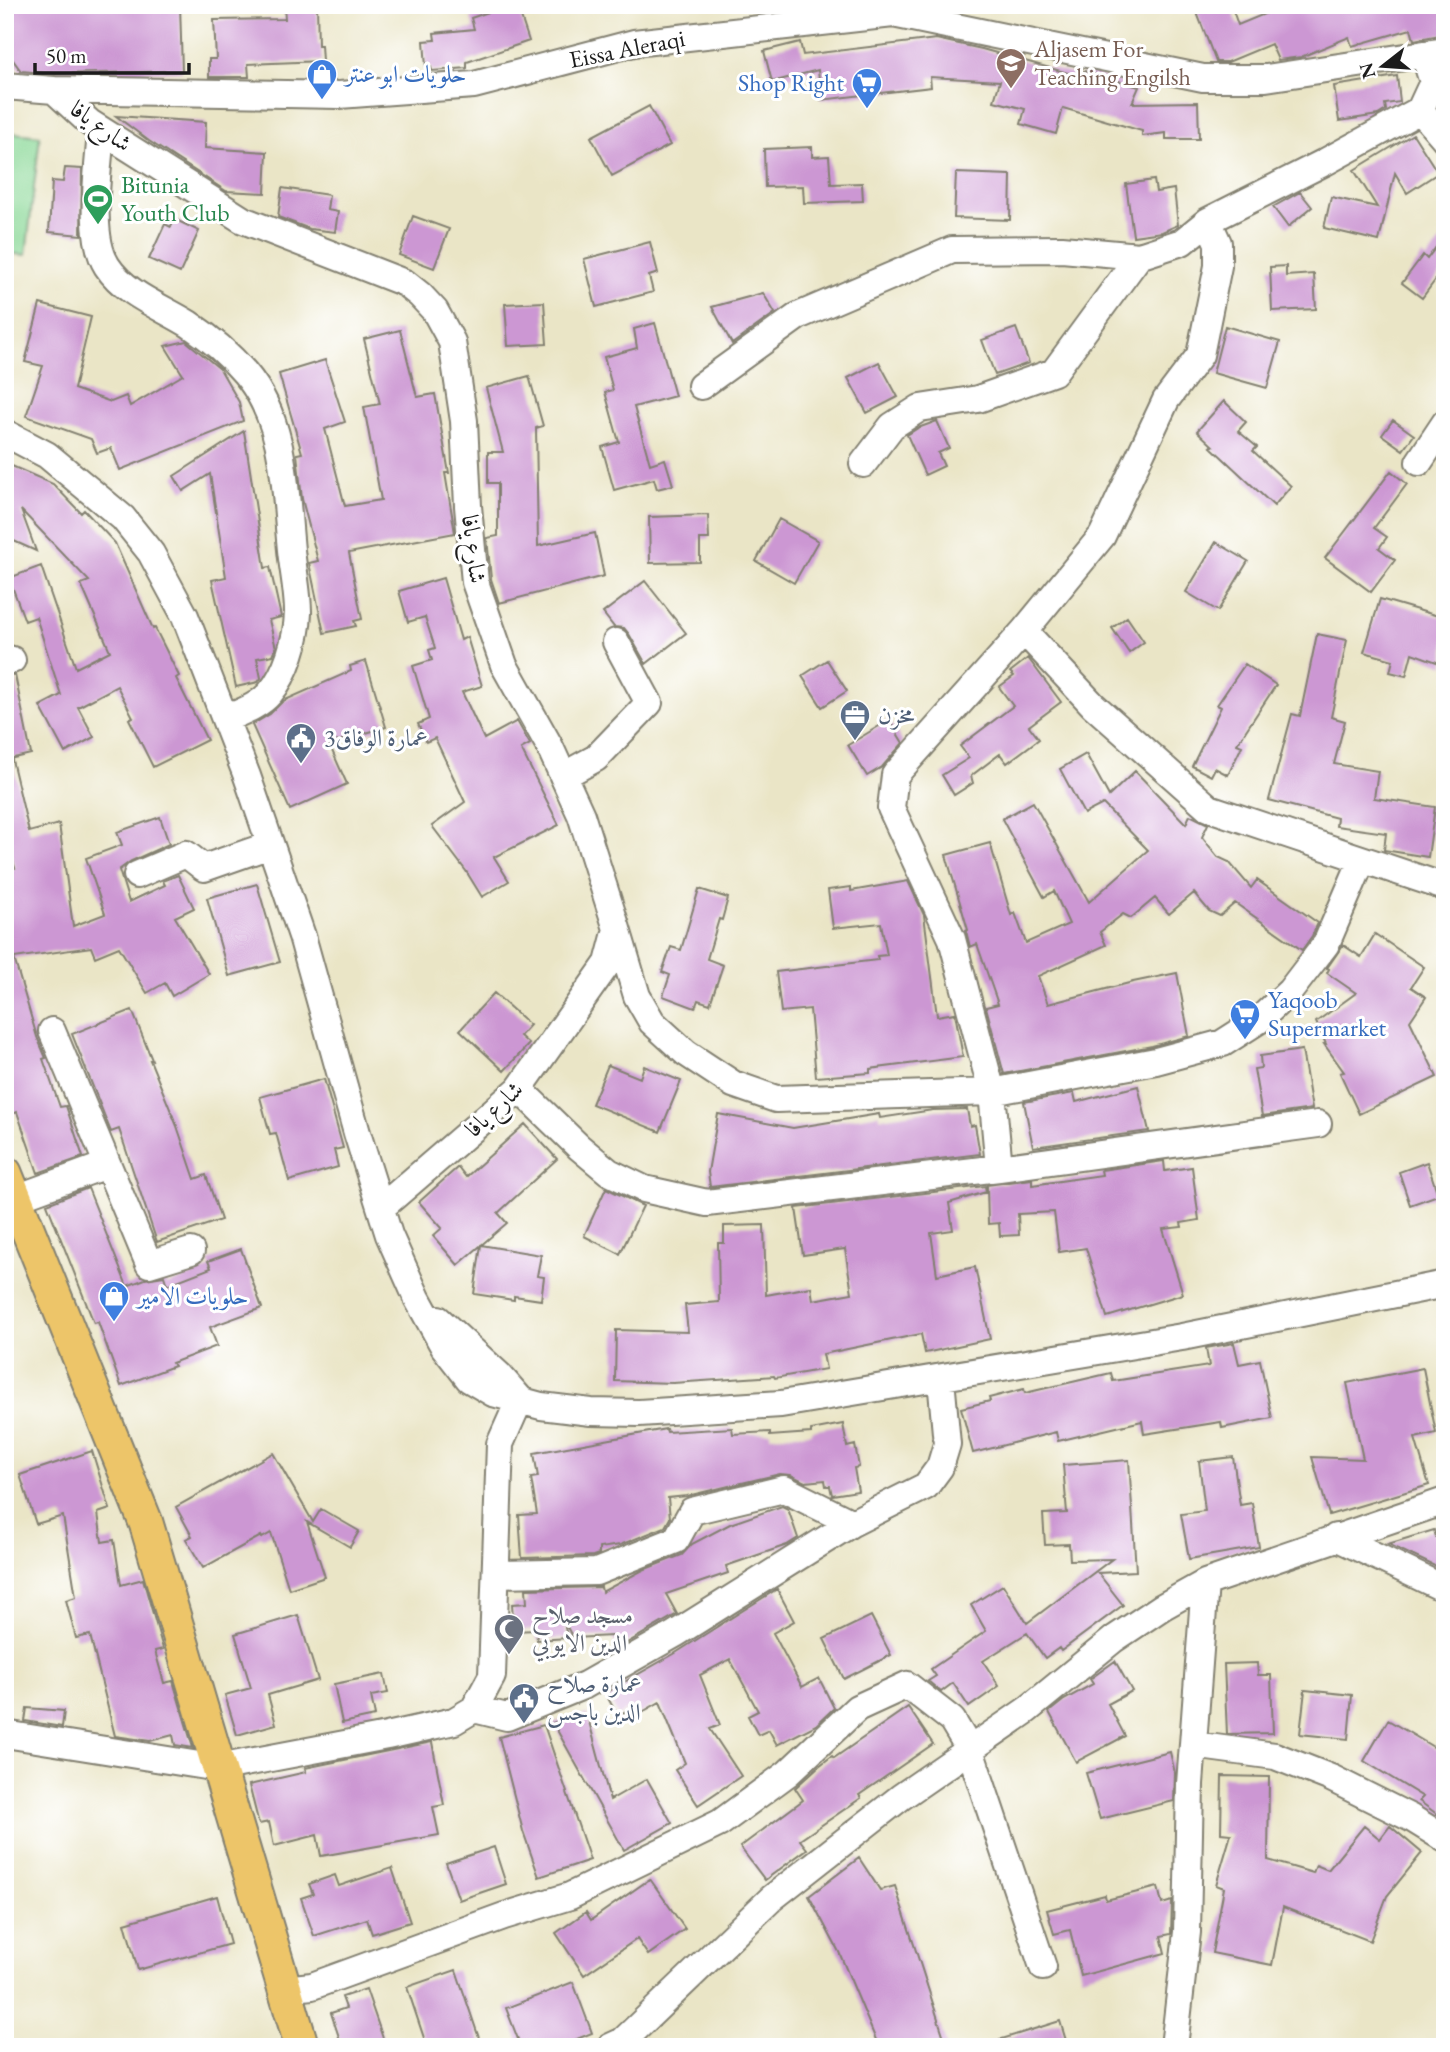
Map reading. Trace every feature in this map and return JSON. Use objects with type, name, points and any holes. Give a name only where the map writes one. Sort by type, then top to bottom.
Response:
[{"type":"main road","points":[[11,1185],[146,1523],[302,2047]]},
{"type":"street","name":"Eissa Aleraqi","points":[[54,90],[338,96],[474,85],[634,43],[774,16],[893,14],[1203,78],[1266,78],[1435,52]]},
{"type":"street","points":[[701,386],[797,316],[953,250],[1062,249],[1139,256],[1182,242],[1208,221],[1420,110],[1433,82],[1435,52]]},
{"type":"street","name":"شارع يافا","points":[[5,86],[54,90],[89,123],[243,220],[405,284],[420,295],[444,324],[452,342],[464,421],[475,582],[504,665],[549,745],[584,822],[617,929],[608,963],[519,1090],[381,1208]]},
{"type":"street","points":[[1420,110],[1445,139]]},
{"type":"street","points":[[101,130],[96,218],[99,250],[106,265],[116,278],[134,292],[190,325],[226,352],[247,375],[261,396],[275,428],[284,474],[298,612],[295,636],[285,667],[270,693],[252,708],[225,719]]},
{"type":"street","points":[[999,1168],[992,1092],[953,939],[891,808],[895,775],[1024,631],[1102,536],[1166,400],[1200,355],[1218,267],[1218,243],[1208,221]]},
{"type":"street","points":[[863,464],[892,426],[920,408],[978,399],[1054,372],[1139,256]]},
{"type":"street","points":[[1419,462],[1445,423]]},
{"type":"street","points":[[5,433],[47,455],[123,518],[144,544],[185,616],[225,719],[302,936],[389,1235],[417,1298],[499,1375],[520,1399],[553,1408],[639,1413],[781,1404],[941,1379],[1182,1336],[1445,1284]]},
{"type":"street","points":[[1024,631],[1093,705],[1209,808],[1445,887]]},
{"type":"street","points":[[563,776],[596,758],[649,703],[617,642]]},
{"type":"street","points":[[137,875],[186,854],[204,868],[271,845]]},
{"type":"street","points":[[617,929],[637,996],[652,1022],[686,1053],[733,1084],[776,1099],[992,1092],[1156,1061],[1223,1043],[1259,1020],[1290,991],[1326,944],[1362,860]]},
{"type":"street","points":[[52,1031],[149,1264],[191,1251]]},
{"type":"street","points":[[519,1090],[609,1172],[644,1189],[707,1203],[999,1168],[1318,1124]]},
{"type":"street","points":[[11,1185],[106,1165]]},
{"type":"street","points":[[474,1709],[507,1717],[585,1685],[675,1634],[852,1523],[926,1486],[940,1467],[947,1444],[941,1379]]},
{"type":"street","points":[[5,1734],[218,1768],[387,1737],[454,1721],[474,1709],[492,1676],[500,1444],[520,1399]]},
{"type":"street","points":[[496,1574],[596,1572],[676,1540],[692,1511],[785,1489],[852,1523]]},
{"type":"street","points":[[619,2045],[772,1898],[901,1797],[1027,1710],[1114,1639],[1162,1607],[1205,1583],[1445,1501]]},
{"type":"street","points":[[1336,1537],[1445,1589]]},
{"type":"street","points":[[1174,2047],[1187,1932],[1193,1745],[1205,1583]]},
{"type":"street","points":[[284,1989],[313,1986],[504,1916],[570,1896],[720,1823],[788,1773],[857,1708],[907,1685],[953,1720],[970,1750],[1043,1967]]},
{"type":"street","points":[[1193,1745],[1275,1756],[1331,1778],[1445,1839]]},
{"type":"green space","points":[[5,132],[40,136],[26,255],[5,253]]},
{"type":"building","points":[[5,5],[180,5],[182,71],[56,74],[21,71],[13,60],[5,60]]},
{"type":"building","points":[[284,5],[317,5],[318,45],[321,45],[322,61],[248,64],[249,77],[209,77],[209,59],[216,59],[214,20],[285,19]]},
{"type":"building","points":[[509,5],[517,5],[529,41],[467,62],[467,68],[432,71],[431,67],[426,67],[424,41],[435,40],[434,33],[474,29],[471,18]]},
{"type":"building","points":[[1194,5],[1231,5],[1238,25],[1267,13],[1264,5],[1445,5],[1445,34],[1414,40],[1411,29],[1352,46],[1349,37],[1301,57],[1278,60],[1271,44],[1228,62],[1216,62]]},
{"type":"building","points":[[936,39],[1082,77],[1084,71],[1139,87],[1132,103],[1198,102],[1199,139],[1166,139],[1166,133],[1142,136],[1142,131],[1063,108],[1056,134],[1021,124],[1025,109],[994,101],[1000,81],[930,77],[931,87],[821,100],[818,70],[772,82],[764,51],[800,42],[803,55]]},
{"type":"building","points":[[1397,76],[1400,102],[1385,104],[1386,110],[1378,115],[1339,121],[1334,86]]},
{"type":"building","points":[[649,106],[670,145],[612,176],[591,137]]},
{"type":"building","points":[[116,116],[206,122],[205,148],[267,152],[265,193],[226,191]]},
{"type":"building","points":[[1413,134],[1438,173],[1407,193],[1395,173],[1379,241],[1324,228],[1331,197],[1377,207],[1354,170]]},
{"type":"building","points":[[812,147],[812,157],[829,156],[831,184],[862,183],[863,201],[804,203],[803,186],[765,187],[764,149]]},
{"type":"building","points":[[65,168],[82,169],[81,235],[49,232],[52,181],[63,182]]},
{"type":"building","points":[[956,173],[1011,175],[1010,220],[954,218]]},
{"type":"building","points":[[1154,180],[1156,192],[1174,189],[1178,225],[1162,232],[1133,236],[1126,184]]},
{"type":"building","points":[[282,188],[329,195],[327,210],[338,212],[335,232],[310,229],[278,217]]},
{"type":"building","points":[[1300,192],[1312,207],[1288,227],[1273,207]]},
{"type":"building","points":[[413,216],[449,229],[434,268],[399,255]]},
{"type":"building","points":[[174,219],[199,231],[180,273],[149,259],[165,224],[171,227]]},
{"type":"building","points":[[1445,235],[1445,267],[1422,298],[1402,283],[1423,255],[1427,259]]},
{"type":"building","points":[[650,242],[658,273],[649,276],[653,292],[596,307],[584,259]]},
{"type":"building","points":[[1286,266],[1286,276],[1314,274],[1316,309],[1272,311],[1270,267]]},
{"type":"building","points":[[763,293],[775,313],[732,344],[712,307]]},
{"type":"building","points":[[544,302],[547,344],[508,346],[505,304]]},
{"type":"building","points":[[40,304],[91,317],[74,389],[111,402],[126,396],[130,406],[183,375],[165,346],[186,341],[220,369],[239,402],[243,421],[120,470],[111,448],[97,453],[91,439],[26,416],[43,366],[25,362]]},
{"type":"building","points":[[655,323],[675,396],[634,407],[650,464],[665,459],[673,485],[657,489],[654,479],[614,490],[602,447],[619,442],[605,392],[613,390],[604,357],[637,348],[634,329]]},
{"type":"building","points":[[1225,326],[1280,342],[1267,388],[1213,373]]},
{"type":"building","points":[[1016,328],[1029,363],[995,375],[982,340]]},
{"type":"building","points":[[400,330],[417,397],[435,394],[449,473],[445,473],[455,533],[349,553],[362,619],[354,621],[356,626],[324,633],[309,563],[318,561],[302,499],[297,454],[302,453],[279,374],[325,360],[345,422],[325,429],[345,506],[381,500],[364,407],[380,404],[364,339]]},
{"type":"building","points":[[879,362],[898,397],[867,413],[848,378]]},
{"type":"building","points":[[529,376],[543,426],[536,428],[538,546],[595,533],[604,576],[499,603],[491,579],[487,538],[498,536],[498,483],[488,483],[488,452],[503,452],[486,388]]},
{"type":"building","points":[[1224,401],[1246,422],[1238,431],[1257,447],[1253,451],[1291,486],[1274,506],[1197,431]]},
{"type":"building","points":[[1393,420],[1414,435],[1403,450],[1382,435]]},
{"type":"building","points":[[937,421],[949,448],[938,453],[944,466],[925,475],[907,435]]},
{"type":"building","points":[[244,431],[265,568],[270,567],[281,617],[269,620],[276,648],[273,655],[257,658],[261,678],[258,682],[236,687],[212,580],[226,577],[210,474],[183,491],[174,476]]},
{"type":"building","points":[[5,463],[53,484],[81,513],[84,510],[115,543],[207,740],[153,767],[129,719],[133,717],[117,686],[78,707],[94,737],[65,753],[40,706],[61,695],[36,617],[25,621],[9,578],[41,566],[76,668],[110,651],[81,584],[89,581],[21,510],[36,551],[5,537]]},
{"type":"building","points":[[1391,471],[1407,484],[1374,528],[1387,537],[1379,548],[1395,560],[1371,592],[1325,558]]},
{"type":"building","points":[[708,515],[709,539],[700,539],[700,562],[650,563],[649,517]]},
{"type":"building","points":[[779,519],[818,541],[794,583],[756,561]]},
{"type":"building","points":[[1216,542],[1248,561],[1218,611],[1186,592]]},
{"type":"building","points":[[443,578],[461,640],[467,637],[482,686],[462,692],[484,739],[517,721],[530,744],[521,749],[559,825],[494,857],[509,881],[482,897],[432,826],[465,802],[435,738],[426,742],[418,724],[429,719],[413,666],[432,660],[429,650],[435,648],[425,617],[408,622],[399,591]]},
{"type":"building","points":[[645,581],[686,633],[646,664],[624,628],[614,627],[603,613]]},
{"type":"building","points":[[1380,599],[1445,618],[1445,665],[1412,653],[1406,676],[1390,672],[1393,660],[1364,652]]},
{"type":"building","points":[[1127,617],[1144,642],[1129,653],[1112,628]]},
{"type":"building","points":[[1317,634],[1347,640],[1331,717],[1345,721],[1334,764],[1378,771],[1374,798],[1435,807],[1428,857],[1384,850],[1386,833],[1336,826],[1337,818],[1269,800],[1292,714],[1300,716]]},
{"type":"building","points":[[1028,658],[1061,702],[1029,726],[1039,739],[1007,763],[1000,754],[971,776],[973,783],[954,795],[942,775],[969,758],[960,746],[1013,706],[999,687],[1014,676],[1010,672]]},
{"type":"building","points":[[827,660],[847,691],[822,707],[802,676]]},
{"type":"building","points":[[366,661],[386,727],[329,744],[347,784],[290,810],[252,725],[270,714],[283,701],[351,671],[350,666]]},
{"type":"building","points":[[1245,664],[1276,685],[1237,744],[1242,746],[1228,775],[1215,768],[1211,776],[1192,766],[1221,707],[1217,705]]},
{"type":"building","points":[[5,674],[15,675],[31,754],[5,760]]},
{"type":"building","points":[[889,720],[903,743],[882,767],[867,776],[848,745]]},
{"type":"building","points":[[1086,754],[1109,796],[1135,771],[1186,824],[1190,815],[1208,824],[1202,837],[1218,857],[1229,862],[1251,888],[1257,880],[1318,923],[1302,950],[1235,903],[1220,916],[1209,911],[1194,893],[1169,914],[1155,898],[1131,918],[1123,914],[1100,932],[1106,945],[1038,976],[1048,1004],[1177,973],[1189,1036],[1152,1046],[1004,1074],[986,1007],[998,1004],[977,944],[970,947],[966,931],[968,930],[946,855],[990,843],[1011,915],[1015,913],[1026,943],[1069,924],[1054,891],[1044,897],[1002,819],[1033,802],[1089,902],[1148,850],[1103,804],[1084,814],[1060,769]]},
{"type":"building","points":[[5,760],[12,760],[29,832],[59,824],[73,926],[105,914],[86,858],[122,845],[117,832],[160,817],[169,844],[131,861],[119,870],[129,902],[165,885],[163,881],[178,875],[194,908],[175,917],[209,974],[172,996],[165,983],[147,993],[119,947],[95,957],[91,947],[14,958],[37,1037],[46,1058],[43,1059],[60,1107],[66,1106],[83,1157],[38,1173],[17,1112],[11,1114],[5,1099],[5,869],[15,868],[5,836]]},
{"type":"building","points":[[908,881],[924,915],[937,1016],[955,1013],[963,1057],[870,1069],[870,1073],[816,1077],[810,1009],[781,1012],[776,972],[878,960],[877,956],[887,955],[881,923],[833,928],[828,890],[851,887],[851,891]]},
{"type":"building","points":[[257,884],[280,962],[229,976],[207,898]]},
{"type":"building","points":[[699,889],[728,898],[707,959],[723,965],[710,1004],[698,1000],[695,1008],[663,996],[670,975],[662,972],[671,947],[681,950]]},
{"type":"building","points":[[1375,934],[1424,967],[1411,987],[1426,997],[1410,1021],[1437,1077],[1359,1114],[1340,1073],[1344,1072],[1324,1044],[1316,1022],[1356,993],[1327,973],[1327,968],[1343,945],[1361,957]]},
{"type":"building","points":[[494,993],[530,1025],[520,1036],[529,1044],[504,1071],[460,1030]]},
{"type":"building","points":[[132,1010],[195,1179],[206,1175],[221,1220],[157,1242],[119,1129],[111,1132],[72,1034]]},
{"type":"building","points":[[1302,1050],[1312,1109],[1262,1116],[1254,1069],[1261,1068],[1260,1056]]},
{"type":"building","points":[[608,1065],[640,1078],[644,1066],[681,1081],[660,1132],[592,1104]]},
{"type":"building","points":[[324,1079],[343,1148],[334,1150],[338,1167],[289,1181],[276,1133],[270,1134],[260,1097]]},
{"type":"building","points":[[1138,1086],[1149,1131],[1033,1147],[1024,1102],[1074,1093],[1076,1102]]},
{"type":"building","points":[[967,1109],[970,1126],[975,1125],[980,1154],[710,1187],[708,1172],[718,1114],[793,1128],[879,1114],[880,1118],[933,1110]]},
{"type":"building","points":[[525,1124],[557,1159],[498,1213],[507,1223],[458,1265],[433,1236],[442,1228],[419,1202],[458,1167],[466,1177]]},
{"type":"building","points":[[1164,1161],[1165,1171],[1192,1167],[1199,1220],[1181,1223],[1182,1227],[1163,1229],[1183,1294],[1107,1317],[1086,1248],[1059,1252],[1054,1212],[1018,1214],[1019,1235],[1000,1236],[999,1223],[988,1224],[987,1185],[1032,1179],[1032,1185],[1102,1175],[1101,1170]]},
{"type":"building","points":[[1427,1162],[1438,1195],[1410,1205],[1399,1172]]},
{"type":"building","points":[[985,1186],[986,1192],[949,1203],[953,1230],[931,1233],[937,1275],[975,1267],[990,1339],[925,1353],[921,1334],[823,1354],[826,1369],[775,1378],[673,1383],[615,1381],[616,1330],[688,1332],[685,1305],[719,1302],[718,1243],[724,1243],[724,1226],[764,1225],[766,1295],[811,1287],[813,1300],[852,1293],[845,1249],[803,1255],[796,1208]]},
{"type":"building","points":[[88,1188],[127,1286],[164,1276],[167,1285],[211,1268],[208,1261],[241,1249],[262,1308],[210,1327],[217,1346],[121,1386],[98,1322],[94,1323],[47,1204]]},
{"type":"building","points":[[606,1188],[643,1206],[620,1254],[584,1236]]},
{"type":"building","points":[[481,1245],[541,1255],[537,1276],[544,1277],[541,1300],[514,1296],[514,1300],[474,1294]]},
{"type":"building","points":[[1234,1343],[1239,1364],[1260,1360],[1272,1418],[1222,1428],[1221,1422],[1144,1434],[1142,1421],[1058,1441],[1056,1432],[973,1453],[961,1408],[1024,1389],[1025,1393],[1111,1373],[1113,1381],[1209,1366],[1206,1348]]},
{"type":"building","points":[[1423,1368],[1436,1433],[1415,1438],[1429,1485],[1329,1515],[1312,1457],[1363,1459],[1347,1383]]},
{"type":"building","points":[[843,1424],[847,1447],[855,1445],[859,1467],[854,1468],[858,1491],[832,1495],[825,1480],[805,1482],[791,1475],[780,1474],[668,1498],[670,1518],[665,1527],[620,1545],[599,1548],[599,1554],[593,1556],[522,1558],[519,1515],[537,1514],[531,1478],[538,1477],[534,1453],[666,1429],[667,1432],[732,1428],[733,1434],[770,1432],[770,1436],[811,1433],[811,1430]]},
{"type":"building","points":[[92,1451],[110,1509],[98,1513],[102,1542],[114,1540],[121,1585],[143,1579],[163,1649],[155,1651],[164,1683],[173,1681],[193,1748],[175,1745],[173,1735],[150,1741],[115,1736],[90,1635],[76,1638],[66,1600],[76,1597],[63,1516],[36,1524],[20,1475]]},
{"type":"building","points":[[273,1453],[313,1522],[321,1509],[359,1531],[350,1547],[307,1522],[325,1577],[289,1589],[271,1533],[203,1568],[186,1539],[192,1536],[176,1507]]},
{"type":"building","points":[[1233,1457],[1240,1505],[1252,1503],[1259,1547],[1189,1559],[1181,1514],[1205,1511],[1199,1461]]},
{"type":"building","points":[[1129,1460],[1136,1571],[1098,1573],[1123,1605],[1061,1651],[1059,1648],[1045,1658],[1027,1633],[983,1661],[999,1686],[969,1707],[953,1683],[941,1692],[928,1681],[936,1676],[931,1669],[986,1631],[971,1605],[1003,1585],[1027,1623],[1112,1559],[1070,1560],[1069,1544],[1045,1545],[1043,1514],[1067,1513],[1063,1465]]},
{"type":"building","points":[[782,1506],[788,1509],[798,1538],[787,1545],[726,1566],[728,1573],[666,1594],[677,1614],[618,1648],[612,1636],[573,1638],[567,1627],[568,1638],[537,1640],[536,1630],[514,1631],[512,1604],[527,1603],[526,1589],[601,1587],[602,1592],[643,1570],[682,1555],[692,1544],[730,1524]]},
{"type":"building","points":[[1434,1530],[1436,1537],[1445,1535],[1445,1571],[1388,1544]]},
{"type":"building","points":[[777,1589],[794,1621],[773,1633],[802,1687],[819,1678],[834,1708],[816,1725],[777,1745],[769,1730],[758,1735],[748,1716],[758,1711],[730,1659],[700,1675],[720,1725],[710,1729],[741,1776],[698,1805],[675,1770],[685,1763],[660,1702],[637,1715],[632,1707],[618,1716],[605,1693],[674,1654]]},
{"type":"building","points":[[298,1615],[318,1680],[268,1695],[276,1724],[237,1735],[225,1695],[251,1688],[235,1634]]},
{"type":"building","points":[[871,1616],[891,1655],[844,1679],[824,1639]]},
{"type":"building","points":[[1115,1661],[1132,1691],[1108,1704],[1125,1736],[1076,1762],[1049,1712],[1093,1684],[1090,1679]]},
{"type":"building","points":[[1257,1663],[1258,1675],[1271,1675],[1273,1733],[1227,1734],[1224,1664]]},
{"type":"building","points":[[384,1674],[388,1693],[371,1696],[375,1716],[342,1723],[334,1684]]},
{"type":"building","points":[[1305,1690],[1352,1695],[1348,1739],[1300,1734]]},
{"type":"building","points":[[908,1707],[933,1744],[800,1840],[807,1849],[765,1880],[740,1847],[803,1800],[795,1788],[819,1766]]},
{"type":"building","points":[[27,1708],[64,1711],[62,1727],[25,1721]]},
{"type":"building","points":[[587,1714],[610,1800],[647,1779],[672,1823],[624,1850],[553,1723]]},
{"type":"building","points":[[1388,1720],[1445,1754],[1445,1820],[1419,1801],[1423,1797],[1364,1761]]},
{"type":"building","points":[[544,1725],[590,1860],[539,1877],[523,1831],[499,1737]]},
{"type":"building","points":[[432,1742],[444,1805],[433,1807],[439,1835],[321,1856],[317,1835],[274,1846],[269,1822],[259,1824],[249,1785],[306,1772],[305,1768]]},
{"type":"building","points":[[1170,1752],[1175,1773],[1174,1801],[1100,1819],[1086,1773]]},
{"type":"building","points":[[1222,1776],[1269,1777],[1268,1860],[1313,1873],[1316,1865],[1328,1870],[1364,1826],[1380,1839],[1390,1826],[1422,1853],[1387,1896],[1370,1941],[1283,1907],[1272,1965],[1212,1953],[1224,1888],[1216,1885],[1231,1834],[1221,1833]]},
{"type":"building","points":[[494,1847],[506,1884],[459,1900],[446,1863]]},
{"type":"building","points":[[859,1858],[880,1890],[895,1886],[947,2047],[879,2047],[839,1952],[809,1896]]},
{"type":"building","points":[[392,1868],[410,1922],[372,1934],[367,1919],[314,1936],[301,1898],[313,1894],[309,1884],[335,1875],[339,1886]]},
{"type":"building","points":[[650,1879],[685,1929],[648,1955],[637,1939],[584,1975],[556,1933],[586,1912],[591,1920]]},
{"type":"building","points":[[1158,1887],[1162,1904],[1172,1901],[1171,1934],[1161,1936],[1165,1953],[1081,1976],[1070,1930],[1054,1934],[1047,1910],[1105,1895],[1106,1900]]},
{"type":"building","points":[[217,1896],[230,1944],[138,1970],[125,1923]]},
{"type":"building","points":[[456,1970],[482,2047],[427,2047],[407,1987]]},
{"type":"building","points":[[573,1982],[592,2033],[557,2047],[521,2047],[506,2008]]},
{"type":"building","points":[[366,1989],[386,2047],[347,2047],[345,2041],[341,2043],[331,2013],[346,2008],[342,1997]]},
{"type":"building","points":[[1060,2021],[1068,2047],[989,2047],[989,2043]]},
{"type":"place","name":"Aljasem For Teaching Engilsh","points":[[1011,90]]},
{"type":"place","name":"حلويات ابو عنتر","points":[[322,101]]},
{"type":"place","name":"Shop Right","points":[[867,110]]},
{"type":"place","name":"Bitunia Youth Club","points":[[98,226]]},
{"type":"place","name":"مخزن","points":[[855,742]]},
{"type":"place","name":"عمارة الوفاق3","points":[[301,765]]},
{"type":"place","name":"Yaqoob Supermarket","points":[[1245,1041]]},
{"type":"place","name":"حلويات الامير","points":[[114,1323]]},
{"type":"place","name":"مسجد صلاح الدين الايوبي","points":[[509,1656]]},
{"type":"place","name":"عمارة صلاح الدين باجس","points":[[524,1725]]}]
